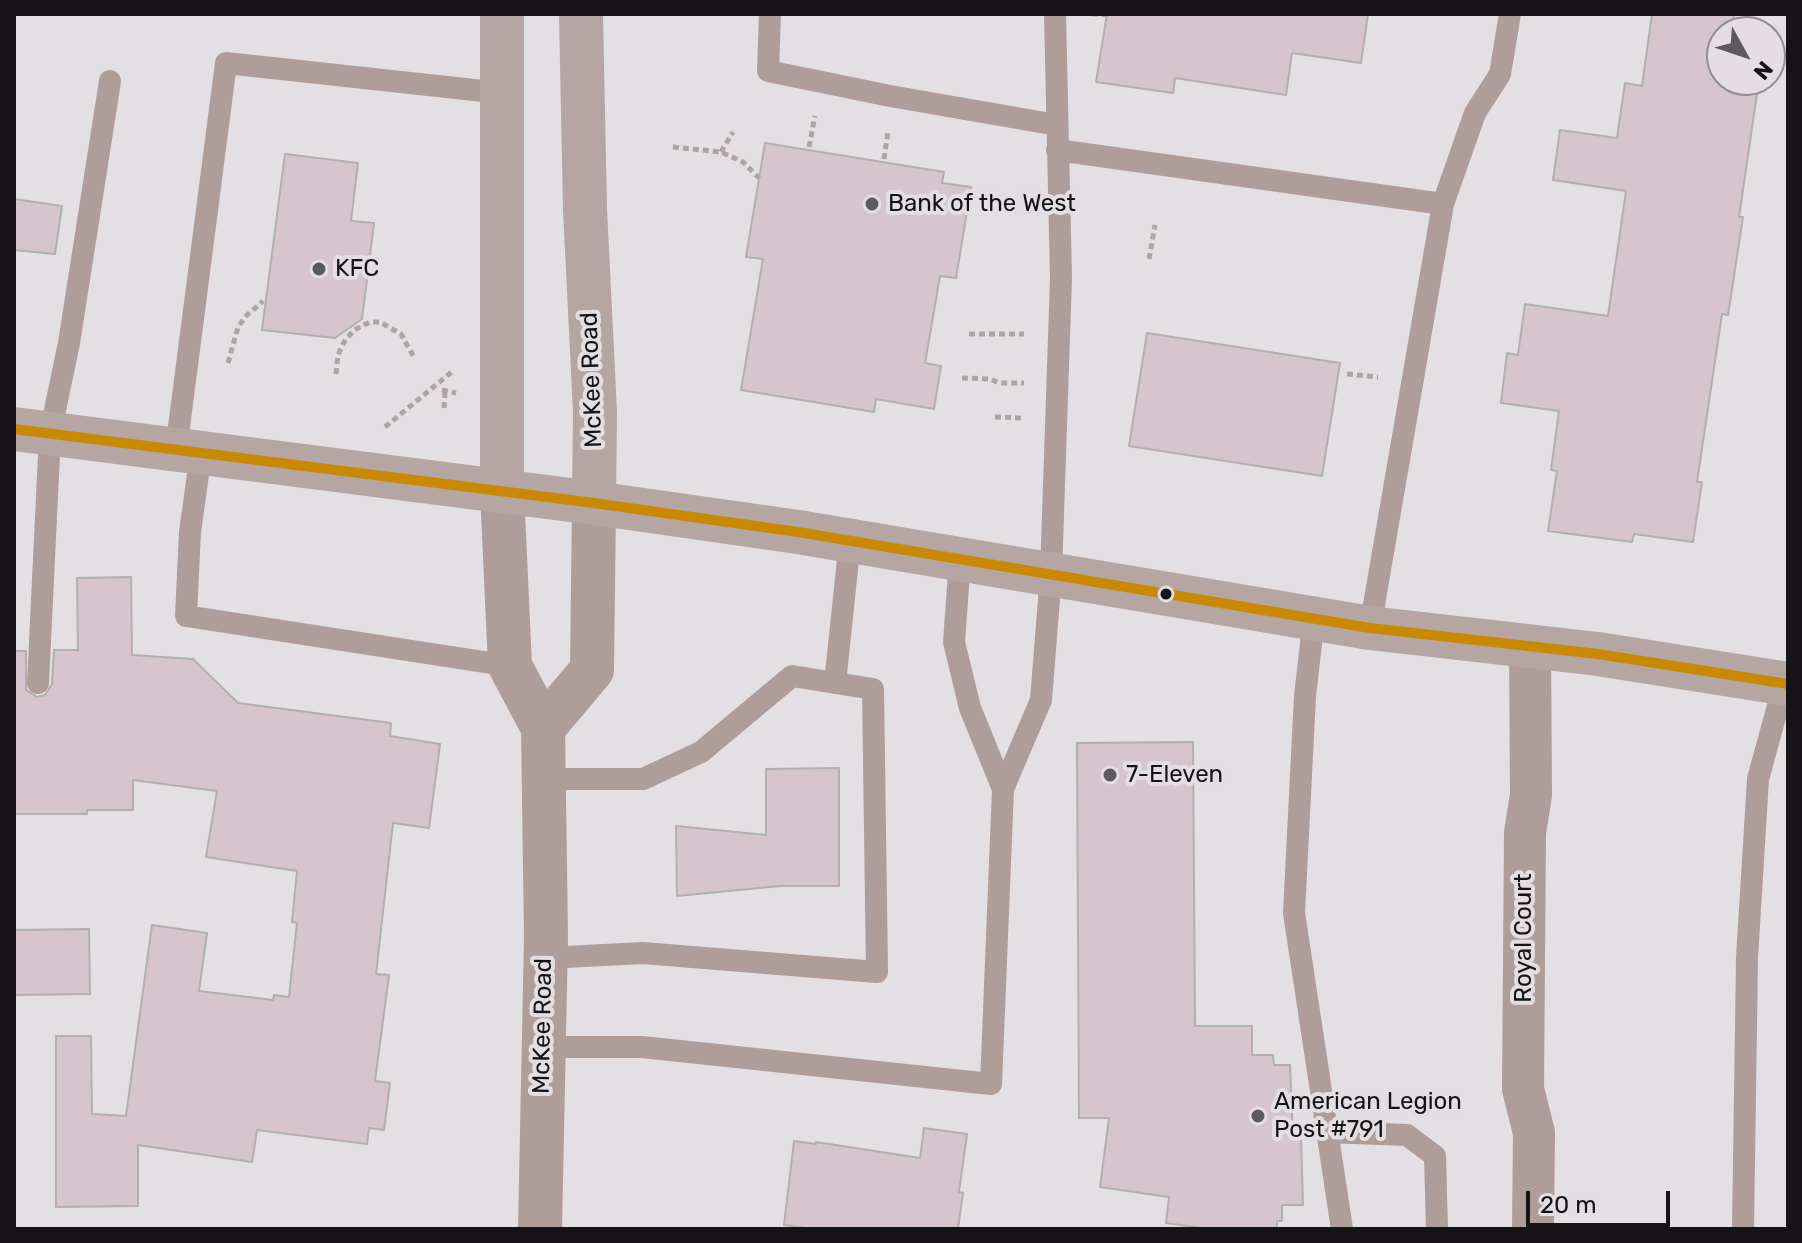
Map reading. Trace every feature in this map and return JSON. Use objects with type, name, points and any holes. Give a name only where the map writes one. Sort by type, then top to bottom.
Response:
[{"type":"main road","name":"McKee Road","points":[[502,14],[502,491]]},
{"type":"main road","name":"McKee Road","points":[[581,14],[585,209],[595,412],[594,503]]},
{"type":"main road","points":[[32,431],[594,503],[850,541],[1370,628],[1787,674]]},
{"type":"street","name":"McKee Road","points":[[502,491],[510,666],[543,728],[545,958],[540,1229]]},
{"type":"street","name":"McKee Road","points":[[543,728],[592,670],[594,503]]},
{"type":"street","name":"Royal Court","points":[[1530,647],[1531,795],[1525,833],[1523,1089],[1534,1133],[1533,1229]]},
{"type":"lane","points":[[770,14],[768,71],[1057,125]]},
{"type":"lane","points":[[542,1047],[642,1047],[991,1084],[1003,789],[1041,700],[1051,574],[1061,278],[1055,14]]},
{"type":"lane","points":[[1370,628],[1443,204],[1475,113],[1500,74],[1510,14]]},
{"type":"lane","points":[[502,93],[226,63],[189,451],[190,532],[186,616],[510,666]]},
{"type":"lane","points":[[38,683],[32,431],[69,343],[110,81]]},
{"type":"lane","points":[[1057,150],[1443,204]]},
{"type":"lane","points":[[835,683],[850,541]]},
{"type":"lane","points":[[960,559],[954,642],[970,708],[1003,789]]},
{"type":"lane","points":[[1314,618],[1305,696],[1294,913],[1342,1229]]},
{"type":"lane","points":[[1743,1229],[1747,958],[1758,779],[1787,674]]},
{"type":"lane","points":[[542,779],[643,779],[701,752],[792,676],[873,689],[877,972],[643,953],[545,958]]},
{"type":"lane","points":[[1327,1132],[1407,1135],[1435,1156],[1437,1229]]},
{"type":"path","points":[[1090,14],[1111,15]]},
{"type":"path","points":[[884,159],[891,120]]},
{"type":"path","points":[[721,152],[733,132]]},
{"type":"path","points":[[673,147],[721,152],[743,162],[759,178]]},
{"type":"path","points":[[1149,259],[1155,225]]},
{"type":"path","points":[[228,363],[238,327],[263,301]]},
{"type":"path","points":[[336,374],[338,355],[344,342],[354,330],[370,322],[380,322],[401,334],[415,359]]},
{"type":"path","points":[[334,470],[502,327]]},
{"type":"path","points":[[969,334],[1026,334]]},
{"type":"path","points":[[962,378],[990,379]]},
{"type":"path","points":[[442,390],[445,392],[444,408]]},
{"type":"building","points":[[1107,14],[1368,14],[1361,63],[1292,53],[1286,95],[1175,78],[1173,93],[1096,82]]},
{"type":"building","points":[[1652,14],[1734,14],[1706,16],[1706,96],[1757,96],[1728,315],[1722,314],[1697,482],[1702,482],[1693,542],[1634,534],[1632,542],[1548,531],[1557,471],[1551,470],[1559,411],[1501,403],[1507,353],[1518,355],[1525,304],[1608,316],[1626,191],[1553,180],[1560,130],[1617,138],[1625,83],[1642,86]]},
{"type":"building","points":[[765,143],[944,172],[942,183],[971,187],[956,278],[940,276],[925,363],[941,366],[934,409],[876,399],[874,412],[741,390],[763,259],[746,257]]},
{"type":"building","name":"KFC","points":[[285,154],[358,163],[351,221],[374,223],[362,319],[335,338],[262,330]]},
{"type":"building","points":[[14,199],[62,206],[55,254],[14,250]]},
{"type":"building","points":[[1147,333],[1340,363],[1322,476],[1129,446]]},
{"type":"building","points":[[131,577],[132,655],[193,659],[238,703],[391,723],[390,736],[440,744],[429,828],[393,823],[376,974],[389,975],[375,1081],[390,1083],[384,1130],[369,1128],[367,1144],[257,1130],[252,1162],[138,1145],[138,1206],[56,1207],[56,1036],[91,1036],[92,1114],[126,1116],[152,925],[207,933],[199,991],[273,1000],[274,995],[289,997],[297,923],[292,922],[297,871],[206,857],[217,791],[133,780],[133,810],[87,810],[87,814],[14,814],[14,651],[26,651],[26,690],[37,697],[45,695],[52,684],[54,650],[78,650],[77,578]]},
{"type":"building","points":[[1193,742],[1195,1026],[1252,1026],[1252,1055],[1273,1055],[1274,1065],[1290,1065],[1293,1135],[1301,1135],[1303,1205],[1282,1205],[1282,1221],[1277,1221],[1277,1229],[1209,1229],[1166,1223],[1169,1197],[1100,1187],[1109,1118],[1079,1118],[1077,743]]},
{"type":"building","points":[[839,768],[839,886],[780,886],[677,896],[676,826],[766,835],[766,769]]},
{"type":"building","points":[[89,929],[90,994],[14,995],[14,930]]},
{"type":"building","points":[[924,1128],[967,1134],[959,1192],[963,1193],[958,1229],[814,1229],[784,1225],[794,1141],[920,1158]]},
{"type":"transit line","points":[[14,429],[798,532],[1370,628],[1598,654],[1788,684]]},
{"type":"place","name":"Bank of the West","points":[[872,204]]},
{"type":"place","name":"KFC","points":[[319,269]]},
{"type":"place","name":"7-Eleven","points":[[1110,775]]},
{"type":"place","name":"American Legion Post #791","points":[[1258,1116]]}]
